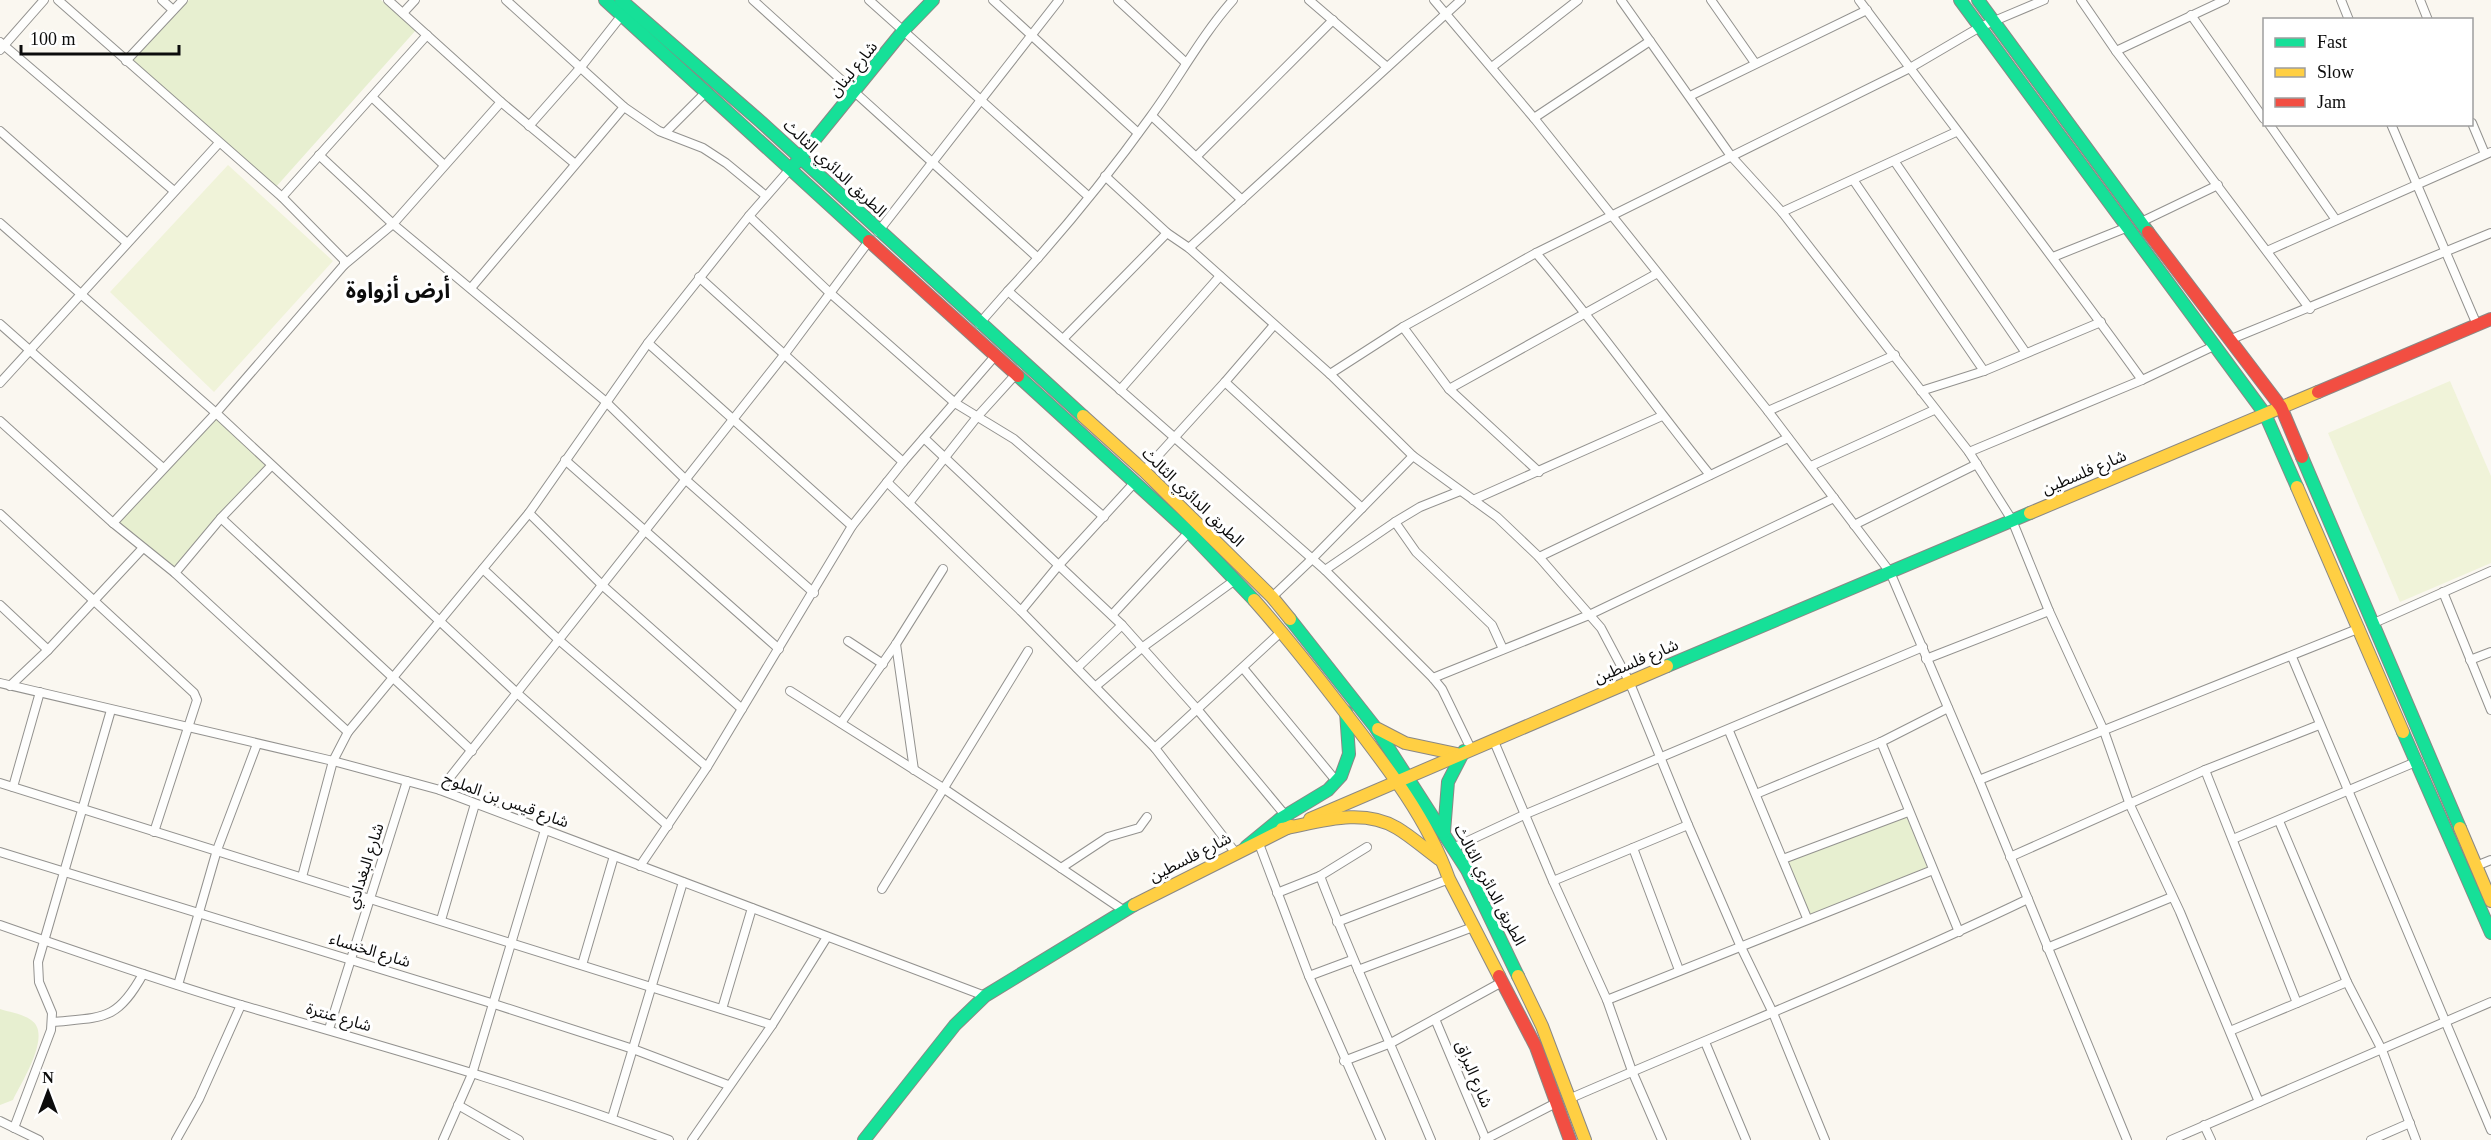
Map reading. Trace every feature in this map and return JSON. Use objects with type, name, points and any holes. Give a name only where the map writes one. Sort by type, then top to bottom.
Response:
[{"type":"main road","name":"الطريق الدائري الثالث","points":[[605,0],[627,13],[761,122],[878,232],[1144,471],[1272,597],[1375,727],[1402,777],[1473,927],[1536,1047],[1570,1140]]},
{"type":"main road","name":"الطريق الدائري الثالث","points":[[621,0],[627,13],[706,92],[1189,532],[1282,631],[1346,712],[1402,777],[1444,832],[1542,1026],[1585,1140]]},
{"type":"main road","name":"شارع لبنان","points":[[790,169],[855,94],[903,31],[933,0]]},
{"type":"main road","points":[[1960,0],[2265,414],[2491,933]]},
{"type":"main road","points":[[1978,0],[2229,340],[2282,407],[2491,900]]},
{"type":"main road","name":"شارع فلسطين","points":[[864,1140],[954,1026],[985,996],[1123,910],[1240,849],[1402,777],[2491,319]]},
{"type":"main road","points":[[2301,494],[2316,487]]},
{"type":"main road","points":[[1240,849],[1285,815],[1337,782],[1347,766],[1346,712]]},
{"type":"main road","points":[[1375,727],[1405,743],[1464,752],[1448,782],[1444,832]]},
{"type":"main road","points":[[1282,830],[1341,818],[1365,817],[1384,821],[1443,862]]},
{"type":"street","points":[[44,0],[1,46],[174,191]]},
{"type":"street","points":[[58,0],[282,197],[342,256],[344,265]]},
{"type":"street","points":[[162,0],[173,10]]},
{"type":"street","points":[[126,61],[183,0]]},
{"type":"street","points":[[388,0],[501,102],[574,163]]},
{"type":"street","points":[[403,13],[415,0]]},
{"type":"street","points":[[506,0],[624,107],[665,133],[703,148],[726,163],[766,196]]},
{"type":"street","points":[[529,126],[640,0]]},
{"type":"street","points":[[753,0],[1038,258]]},
{"type":"street","points":[[869,0],[1088,196]]},
{"type":"street","points":[[993,0],[1138,133]]},
{"type":"street","points":[[878,232],[1059,0]]},
{"type":"street","points":[[1118,0],[1185,62]]},
{"type":"street","points":[[1309,0],[1387,67]]},
{"type":"street","points":[[1434,0],[1534,118],[1610,217],[1768,411],[1890,572],[1979,780],[2127,1140]]},
{"type":"street","points":[[1189,248],[1461,0]]},
{"type":"street","points":[[1492,67],[1578,0]]},
{"type":"street","points":[[1621,0],[1731,156],[1782,212],[1895,354],[1935,410],[1969,452],[2012,520],[2049,611],[2104,731],[2130,805],[2172,897],[2259,1102]]},
{"type":"street","points":[[1711,0],[1755,63]]},
{"type":"street","points":[[1859,0],[1956,132],[2053,257],[2142,380]]},
{"type":"street","points":[[1330,374],[1403,327],[1536,253],[1910,68],[1980,27],[2044,0]]},
{"type":"street","points":[[2081,0],[2116,51],[2310,309]]},
{"type":"street","points":[[2116,51],[2225,0]]},
{"type":"street","points":[[2341,0],[2348,18]]},
{"type":"street","points":[[2420,0],[2427,18]]},
{"type":"street","points":[[979,324],[1038,258],[1152,116],[1185,62],[1229,2]]},
{"type":"street","points":[[1690,96],[1866,9]]},
{"type":"street","points":[[2191,15],[2263,116]]},
{"type":"street","points":[[1197,156],[1333,20]]},
{"type":"street","points":[[282,197],[427,35]]},
{"type":"street","points":[[1534,118],[1650,41]]},
{"type":"street","points":[[665,133],[706,92]]},
{"type":"street","points":[[372,97],[444,165]]},
{"type":"street","points":[[113,523],[216,413],[344,265],[393,224],[501,102]]},
{"type":"street","points":[[471,288],[574,163],[624,107]]},
{"type":"street","points":[[1152,116],[1242,200]]},
{"type":"street","points":[[2267,251],[2488,153],[2473,125]]},
{"type":"street","points":[[2270,126],[2336,220]]},
{"type":"street","points":[[2392,126],[2415,185],[2447,252],[2477,325]]},
{"type":"street","points":[[0,131],[127,243]]},
{"type":"street","points":[[1782,212],[1854,181],[1956,132]]},
{"type":"street","points":[[0,383],[219,143]]},
{"type":"street","points":[[319,155],[393,224],[605,401],[686,480],[814,593]]},
{"type":"street","points":[[1895,162],[2026,353]]},
{"type":"street","points":[[302,877],[333,761],[348,732],[529,513],[605,401],[648,343],[748,216],[790,169]]},
{"type":"street","points":[[1105,176],[1167,233],[1189,248],[1330,374],[1413,456],[1497,517],[1539,557],[1601,628],[1629,681],[1688,825],[1740,945],[1773,1013],[1825,1140]]},
{"type":"street","points":[[1854,181],[1984,371]]},
{"type":"street","points":[[2141,222],[2218,185]]},
{"type":"street","points":[[748,216],[829,292],[955,403],[1014,439],[1104,517]]},
{"type":"street","points":[[0,223],[216,413],[518,694],[668,826]]},
{"type":"street","points":[[2053,257],[2128,227]]},
{"type":"street","points":[[1063,339],[1167,233]]},
{"type":"street","points":[[2229,340],[2310,309],[2491,233]]},
{"type":"street","points":[[440,790],[784,355],[869,241]]},
{"type":"street","points":[[1536,253],[1587,312],[1662,416],[1710,475]]},
{"type":"street","points":[[1449,389],[1656,274]]},
{"type":"street","points":[[1120,390],[1220,276]]},
{"type":"street","points":[[699,277],[903,462]]},
{"type":"street","points":[[1008,291],[1324,570],[1433,678],[1442,689],[1464,752]]},
{"type":"street","points":[[1921,391],[1984,371],[2101,322]]},
{"type":"street","points":[[0,324],[163,468]]},
{"type":"street","points":[[1144,471],[1274,325]]},
{"type":"street","points":[[1403,327],[1449,389],[1539,472]]},
{"type":"street","points":[[648,343],[852,526]]},
{"type":"street","points":[[1969,452],[2142,380],[2216,345]]},
{"type":"street","points":[[1768,411],[1895,354]]},
{"type":"street","points":[[640,866],[707,767],[814,593],[852,526],[903,462],[995,356]]},
{"type":"street","points":[[909,503],[977,417],[1016,374]]},
{"type":"street","points":[[1225,382],[1362,508]]},
{"type":"street","points":[[1811,466],[1935,410]]},
{"type":"street","points":[[1473,501],[1662,416]]},
{"type":"street","points":[[0,421],[142,549],[175,573],[348,732]]},
{"type":"street","points":[[924,438],[1122,625],[1197,709],[1285,815]]},
{"type":"street","points":[[1539,557],[1788,438]]},
{"type":"street","points":[[1272,597],[1413,456]]},
{"type":"street","points":[[565,460],[779,649]]},
{"type":"street","points":[[1854,525],[1977,464]]},
{"type":"street","points":[[175,573],[221,518],[271,466]]},
{"type":"street","points":[[887,482],[1021,610],[1096,686],[1155,748],[1240,849]]},
{"type":"street","points":[[1021,610],[1135,482]]},
{"type":"street","points":[[1324,570],[1420,507],[1460,491]]},
{"type":"street","points":[[1433,678],[1589,615],[1834,498]]},
{"type":"street","points":[[529,513],[602,585],[742,709]]},
{"type":"street","points":[[0,514],[194,693],[197,700],[189,728],[154,832]]},
{"type":"street","points":[[221,518],[472,751]]},
{"type":"street","points":[[1395,522],[1416,552],[1492,625],[1503,649]]},
{"type":"street","points":[[1112,615],[1189,532]]},
{"type":"street","points":[[10,686],[48,650],[142,549]]},
{"type":"street","points":[[842,723],[883,664],[943,568]]},
{"type":"street","points":[[483,569],[560,641],[707,767]]},
{"type":"street","points":[[2374,623],[2491,571]]},
{"type":"street","points":[[1096,686],[1143,647],[1235,580]]},
{"type":"street","points":[[2443,592],[2491,710]]},
{"type":"street","points":[[0,605],[48,650]]},
{"type":"street","points":[[1926,659],[2049,611]]},
{"type":"street","points":[[1077,668],[1122,625]]},
{"type":"street","points":[[1979,780],[2360,628]]},
{"type":"street","points":[[1155,748],[1282,631]]},
{"type":"street","points":[[848,641],[883,664]]},
{"type":"street","points":[[896,644],[914,770]]},
{"type":"street","points":[[1453,848],[1526,814],[1729,731],[1923,647]]},
{"type":"street","points":[[882,890],[1028,651]]},
{"type":"street","points":[[2470,660],[2491,652]]},
{"type":"street","points":[[2292,657],[2491,1130]]},
{"type":"street","points":[[1243,668],[1337,782]]},
{"type":"street","name":"شارع قيس بن الملوح","points":[[0,683],[333,761],[440,790],[985,996]]},
{"type":"street","points":[[790,691],[943,788],[1123,910]]},
{"type":"street","points":[[13,787],[40,692]]},
{"type":"street","points":[[1756,794],[1881,742],[1948,708]]},
{"type":"street","points":[[14,1128],[53,1022],[39,982],[38,962],[66,872],[111,710]]},
{"type":"street","points":[[2010,857],[2205,770],[2319,725]]},
{"type":"street","points":[[1729,731],[1807,918]]},
{"type":"street","points":[[1493,739],[1553,881],[1607,1000],[1632,1071],[1662,1140]]},
{"type":"street","points":[[1881,742],[1959,932]]},
{"type":"street","points":[[178,985],[217,850],[257,744]]},
{"type":"street","points":[[2233,839],[2418,761]]},
{"type":"street","points":[[2205,770],[2297,1003]]},
{"type":"street","name":"شارع البغدادي","points":[[329,1029],[407,781]]},
{"type":"street","points":[[0,783],[83,811],[441,920],[510,945],[652,986],[772,1025]]},
{"type":"street","points":[[441,920],[476,804]]},
{"type":"street","points":[[1783,859],[1908,812]]},
{"type":"street","points":[[1061,868],[1108,837],[1138,828],[1148,817]]},
{"type":"street","points":[[2279,821],[2347,982],[2382,1050],[2416,1140]]},
{"type":"street","points":[[1553,881],[1688,825]]},
{"type":"street","points":[[443,1140],[472,1074],[491,1003],[545,830]]},
{"type":"street","points":[[1258,841],[1309,976],[1344,1061],[1381,1140]]},
{"type":"street","points":[[1277,893],[1320,876],[1367,847]]},
{"type":"street","points":[[1633,848],[1679,970]]},
{"type":"street","name":"شارع الخنساء","points":[[0,852],[491,1003],[633,1049],[728,1086]]},
{"type":"street","points":[[582,965],[614,856]]},
{"type":"street","points":[[2476,866],[2491,860]]},
{"type":"street","points":[[1607,1000],[1807,918],[1933,870]]},
{"type":"street","points":[[1320,876],[1352,960],[1359,970],[1431,1140]]},
{"type":"street","points":[[1337,922],[1449,879]]},
{"type":"street","points":[[612,1118],[683,882]]},
{"type":"street","points":[[2047,948],[2172,897]]},
{"type":"street","points":[[1571,1098],[1773,1013],[1959,932],[2028,899]]},
{"type":"street","points":[[722,1009],[752,908]]},
{"type":"street","name":"شارع عنترة","points":[[0,925],[241,1005],[329,1029],[612,1118],[669,1140]]},
{"type":"street","points":[[1359,970],[1473,927]]},
{"type":"street","points":[[692,1140],[772,1025],[827,937]]},
{"type":"street","points":[[1309,976],[1352,960]]},
{"type":"street","points":[[53,1022],[98,1017],[120,1008],[143,974]]},
{"type":"street","points":[[1344,1061],[1391,1043],[1502,982]]},
{"type":"street","points":[[2230,1031],[2347,982]]},
{"type":"street","points":[[2171,1140],[2491,1002]]},
{"type":"street","points":[[176,1140],[199,1100],[241,1005]]},
{"type":"street","name":"شارع البراق","points":[[1435,1019],[1486,1140]]},
{"type":"street","points":[[1705,1042],[1746,1140]]},
{"type":"street","points":[[1486,1140],[1557,1103]]},
{"type":"street","points":[[458,1105],[519,1140]]},
{"type":"street","points":[[0,1121],[39,1140]]},
{"type":"street","points":[[2371,1140],[2410,1123]]},
{"type":"street","points":[[2204,1125],[2211,1140]]},
{"type":"green space","points":[[189,0],[381,0],[416,30],[275,188],[132,61]]},
{"type":"green space","points":[[228,165],[333,261],[214,392],[110,292]]},
{"type":"green space","points":[[2450,381],[2491,476],[2491,563],[2400,602],[2328,433]]},
{"type":"green space","points":[[216,413],[271,466],[175,573],[113,523]]},
{"type":"green space","points":[[1908,812],[1933,870],[1807,918],[1783,859]]},
{"type":"green space","points":[[0,1009],[31,1020],[37,1027],[39,1036],[33,1059],[13,1100],[0,1105]]},
{"type":"traffic: fast","points":[[605,0],[869,241]]},
{"type":"traffic: fast","points":[[621,0],[761,122],[1083,416]]},
{"type":"traffic: fast","points":[[795,164],[903,31],[933,0]]},
{"type":"traffic: fast","points":[[1960,0],[2265,414],[2297,487]]},
{"type":"traffic: fast","points":[[1978,0],[2148,232]]},
{"type":"traffic: fast","points":[[1018,376],[1189,532],[1254,600]]},
{"type":"traffic: fast","points":[[2302,457],[2460,828]]},
{"type":"traffic: fast","points":[[1667,666],[2030,513]]},
{"type":"traffic: fast","points":[[1290,619],[1375,727],[1467,870],[1518,976]]},
{"type":"traffic: fast","points":[[1246,847],[1280,819],[1328,790],[1341,776],[1349,754],[1346,712]]},
{"type":"traffic: fast","points":[[2403,732],[2491,933]]},
{"type":"traffic: fast","points":[[1444,832],[1448,782],[1464,751]]},
{"type":"traffic: fast","points":[[864,1140],[955,1025],[985,996],[1134,905]]},
{"type":"traffic: slow","points":[[2030,513],[2318,392]]},
{"type":"traffic: slow","points":[[1083,416],[1144,471],[1272,597],[1290,619]]},
{"type":"traffic: slow","points":[[2297,487],[2403,732]]},
{"type":"traffic: slow","points":[[1254,600],[1374,750],[1417,812],[1499,976]]},
{"type":"traffic: slow","points":[[1310,819],[1667,666]]},
{"type":"traffic: slow","points":[[1378,729],[1405,743],[1457,754]]},
{"type":"traffic: slow","points":[[1282,829],[1340,818],[1369,818],[1397,828],[1439,859]]},
{"type":"traffic: slow","points":[[1134,905],[1291,826]]},
{"type":"traffic: slow","points":[[2460,828],[2491,901]]},
{"type":"traffic: slow","points":[[1518,976],[1542,1026],[1585,1140]]},
{"type":"traffic: jam","points":[[2148,232],[2281,407],[2302,457]]},
{"type":"traffic: jam","points":[[869,241],[1018,376]]},
{"type":"traffic: jam","points":[[2318,392],[2491,319]]},
{"type":"traffic: jam","points":[[1499,976],[1536,1047],[1570,1140]]},
{"type":"district","name":"أرض أزواوة","points":[[398,290]]}]
